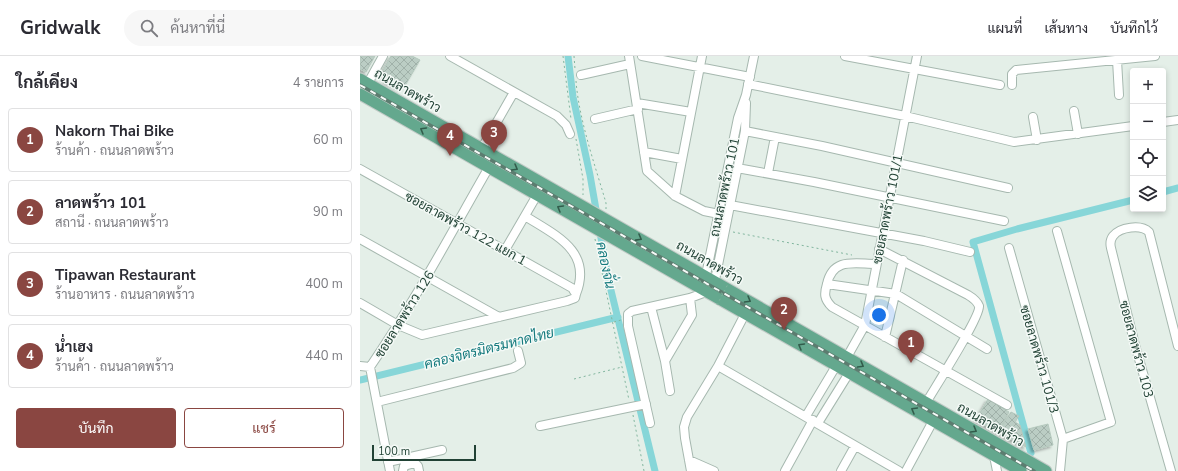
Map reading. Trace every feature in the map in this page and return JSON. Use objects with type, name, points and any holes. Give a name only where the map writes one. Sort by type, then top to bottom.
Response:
[{"type":"main road","name":"ถนนลาดพร้าว","points":[[364,81],[604,218],[705,278],[1046,471]]},
{"type":"main road","name":"ถนนลาดพร้าว","points":[[360,95],[1021,471]]},
{"type":"street","points":[[364,81],[383,56]]},
{"type":"street","points":[[450,56],[557,116],[566,125],[570,134]]},
{"type":"street","points":[[642,56],[700,68],[832,101],[905,116],[1014,142],[1130,126]]},
{"type":"street","points":[[675,196],[702,56]]},
{"type":"street","name":"ถนนลาดพร้าว 101","points":[[706,292],[705,278],[738,118],[746,95],[754,56]]},
{"type":"street","points":[[845,56],[1000,86]]},
{"type":"street","name":"ซอยลาดพร้าว 101/1","points":[[847,357],[864,325],[917,56]]},
{"type":"street","points":[[1012,85],[1012,74],[1016,70],[1155,56]]},
{"type":"street","points":[[578,74],[629,60],[647,171],[675,196],[704,211],[719,214]]},
{"type":"street","points":[[1117,60],[1119,95]]},
{"type":"street","points":[[482,148],[514,92]]},
{"type":"street","name":"ถนนลาดพร้าว 101","points":[[705,278],[725,230],[745,130],[746,95]]},
{"type":"street","points":[[595,119],[637,106],[691,112]]},
{"type":"street","points":[[1074,111],[1078,134]]},
{"type":"street","points":[[1033,117],[1037,140]]},
{"type":"street","points":[[1166,122],[1178,120]]},
{"type":"street","points":[[745,130],[1008,188]]},
{"type":"street","points":[[768,173],[775,137]]},
{"type":"street","points":[[644,152],[682,158]]},
{"type":"street","name":"ซอยลาดพร้าว 126","points":[[371,372],[489,167]]},
{"type":"street","points":[[737,168],[890,197],[1004,222]]},
{"type":"street","name":"ซอยลาดพร้าว 122 แยก 1","points":[[360,169],[505,250],[574,291]]},
{"type":"street","points":[[505,250],[536,195]]},
{"type":"street","points":[[730,205],[882,235],[924,241],[970,252]]},
{"type":"street","points":[[360,303],[398,325],[422,335],[575,298],[574,291],[580,280],[580,273],[570,246],[525,216]]},
{"type":"street","name":"ซอยลาดพร้าว 103","points":[[1171,471],[1135,345],[1111,248],[1110,242],[1113,236],[1122,230],[1140,227],[1148,232],[1178,346]]},
{"type":"street","points":[[1057,231],[1111,422],[1063,439]]},
{"type":"street","points":[[360,239],[499,317]]},
{"type":"street","name":"ซอยลาดพร้าว 101/3","points":[[1009,248],[1063,439],[1060,471]]},
{"type":"street","points":[[880,249],[904,260],[976,301],[979,312],[926,403]]},
{"type":"street","points":[[885,337],[904,260]]},
{"type":"street","points":[[876,264],[843,264],[838,266],[829,274],[825,297],[832,307],[1007,405]]},
{"type":"street","points":[[827,284],[896,294],[987,349]]},
{"type":"street","points":[[650,423],[627,319],[628,314],[632,311],[690,298],[706,292]]},
{"type":"street","points":[[665,361],[692,315],[690,298]]},
{"type":"street","points":[[651,307],[665,361],[670,391]]},
{"type":"street","points":[[690,466],[684,427],[687,417],[718,366],[745,314]]},
{"type":"street","points":[[378,402],[512,368],[521,363],[518,351]]},
{"type":"street","points":[[360,366],[371,372],[378,402],[390,471]]},
{"type":"street","points":[[718,366],[899,471]]},
{"type":"street","points":[[786,471],[812,420],[836,366]]},
{"type":"street","points":[[812,420],[849,373]]},
{"type":"street","points":[[540,426],[645,404]]},
{"type":"street","points":[[906,471],[933,420]]},
{"type":"street","points":[[841,471],[855,446]]},
{"type":"street","points":[[388,462],[442,450]]},
{"type":"street","points":[[994,456],[997,471]]},
{"type":"street","points":[[403,471],[404,466],[415,463],[418,466],[419,471]]},
{"type":"street","points":[[690,466],[700,471]]},
{"type":"street","points":[[690,466],[714,471]]},
{"type":"path","points":[[574,56],[578,74],[578,96],[589,144],[606,203],[604,218]]},
{"type":"path","points":[[593,227],[644,471]]},
{"type":"path","points":[[725,230],[854,256]]},
{"type":"path","points":[[705,278],[723,294]]},
{"type":"path","points":[[717,305],[728,284]]},
{"type":"path","points":[[574,379],[623,366]]},
{"type":"building","points":[[360,56],[375,56],[366,72],[360,69]]},
{"type":"building","points":[[391,56],[412,56],[420,60],[406,84],[401,88],[387,82],[381,74]]},
{"type":"building","points":[[988,399],[1009,412],[998,432],[976,420]]},
{"type":"building","points":[[1011,412],[1019,416],[1015,422],[1020,425],[1026,447],[998,432]]},
{"type":"building","points":[[1048,424],[1053,445],[1034,450],[1028,429]]},
{"type":"waterway","name":"คลองจั่น","points":[[568,56],[573,97],[590,175],[608,278],[655,471]]},
{"type":"waterway","points":[[1166,191],[1178,188]]},
{"type":"waterway","points":[[1031,453],[973,242],[1017,229],[1130,201]]},
{"type":"waterway","name":"คลองจิตรมิตรมหาดไทย","points":[[360,380],[618,317]]},
{"type":"railway","points":[[360,85],[1034,471]]},
{"type":"place","name":"Tipawan Restaurant","points":[[494,153]]},
{"type":"place","name":"น่ำเฮง","points":[[450,156]]},
{"type":"place","name":"ลาดพร้าว 101","points":[[784,330]]},
{"type":"place","name":"Nakorn Thai Bike","points":[[911,363]]}]
